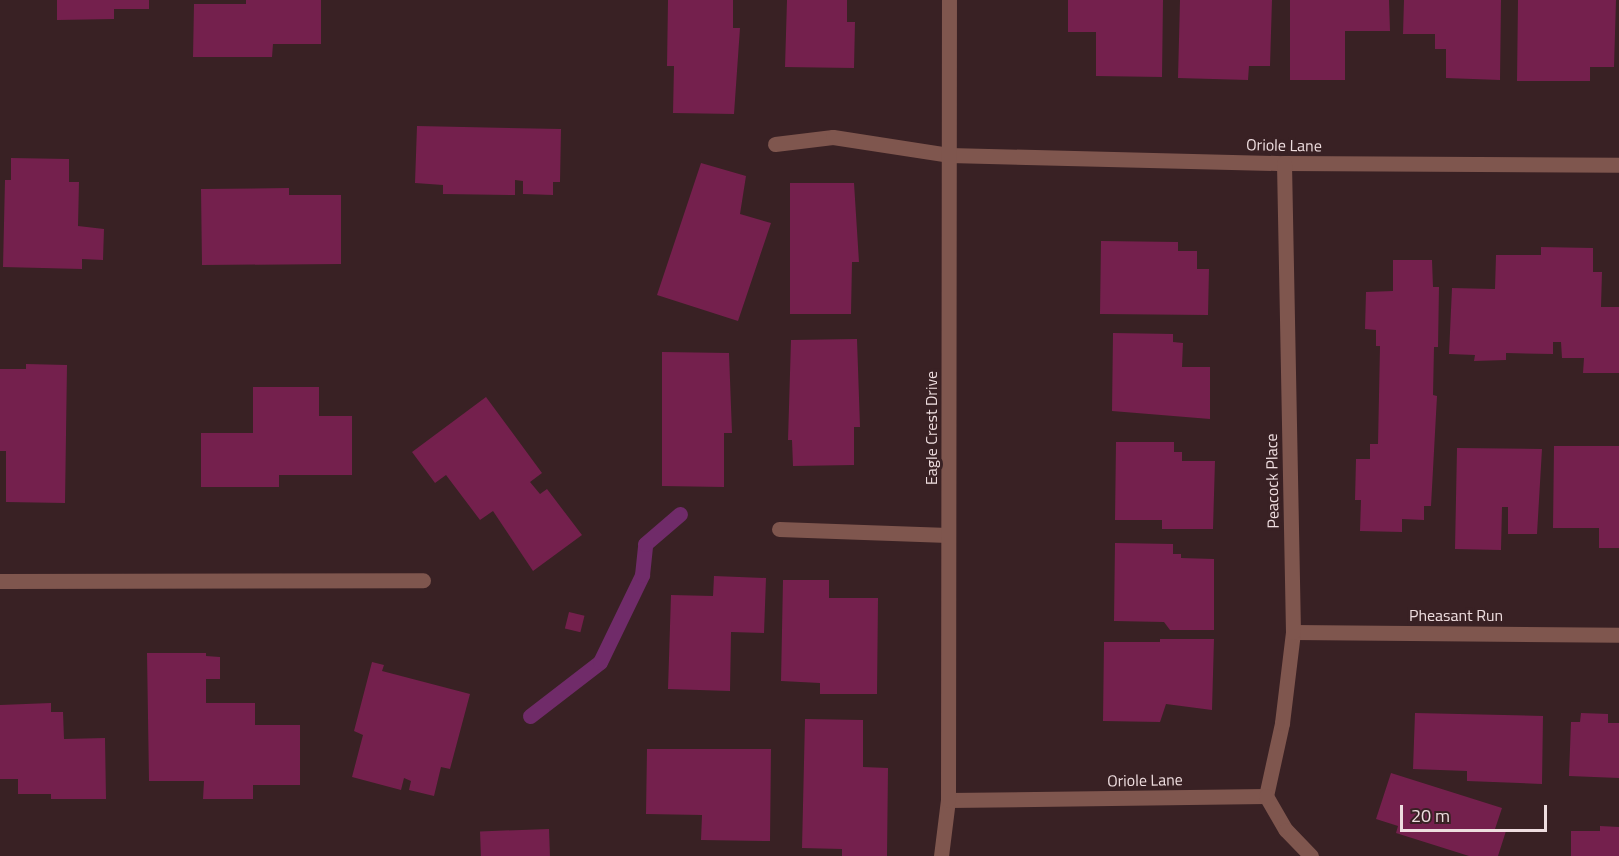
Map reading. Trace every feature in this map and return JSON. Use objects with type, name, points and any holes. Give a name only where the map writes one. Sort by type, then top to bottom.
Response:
[{"type":"street","name":"Eagle Crest Drive","points":[[941,856],[948,800],[949,0]]},
{"type":"street","name":"Oriole Lane","points":[[775,144],[833,137],[949,155],[1284,164],[1619,165]]},
{"type":"street","name":"Peacock Place","points":[[1266,796],[1282,723],[1293,632],[1284,164]]},
{"type":"street","points":[[778,530],[948,535]]},
{"type":"street","points":[[0,581],[423,579]]},
{"type":"street","name":"Pheasant Run","points":[[1293,632],[1619,635]]},
{"type":"street","name":"Oriole Lane","points":[[948,800],[1266,796]]},
{"type":"street","points":[[1266,796],[1286,830],[1311,856]]},
{"type":"building","points":[[57,0],[149,0],[149,9],[114,9],[114,19],[57,20]]},
{"type":"building","points":[[246,0],[321,0],[321,44],[273,44],[272,57],[193,57],[194,4],[246,4]]},
{"type":"building","points":[[668,0],[733,0],[733,28],[740,28],[734,114],[673,113],[674,66],[667,66]]},
{"type":"building","points":[[787,0],[847,0],[847,22],[855,22],[854,68],[785,67]]},
{"type":"building","points":[[1068,0],[1163,0],[1162,77],[1096,76],[1096,32],[1068,32]]},
{"type":"building","points":[[1180,0],[1272,0],[1270,66],[1249,66],[1248,80],[1178,78]]},
{"type":"building","points":[[1290,0],[1389,0],[1390,31],[1345,31],[1345,80],[1290,80]]},
{"type":"building","points":[[1404,0],[1501,0],[1500,80],[1446,78],[1446,49],[1435,49],[1435,34],[1403,34]]},
{"type":"building","points":[[1518,0],[1616,0],[1614,67],[1590,67],[1590,81],[1517,81]]},
{"type":"building","points":[[417,126],[561,129],[560,182],[553,182],[553,195],[523,194],[523,181],[515,180],[515,195],[443,194],[443,185],[415,183]]},
{"type":"building","points":[[11,158],[69,159],[69,182],[79,182],[78,226],[104,229],[103,260],[82,259],[82,269],[3,267],[5,180],[11,180]]},
{"type":"building","points":[[701,163],[746,176],[740,214],[771,223],[738,321],[657,295]]},
{"type":"building","points":[[790,183],[854,183],[859,262],[852,262],[851,314],[790,314]]},
{"type":"building","points":[[289,188],[289,195],[341,195],[341,264],[202,265],[201,189]]},
{"type":"building","points":[[1101,241],[1178,242],[1178,251],[1197,251],[1197,269],[1209,269],[1208,315],[1100,314]]},
{"type":"building","points":[[1541,247],[1593,248],[1593,272],[1602,272],[1601,307],[1619,307],[1619,373],[1583,373],[1584,358],[1562,358],[1561,342],[1553,342],[1553,354],[1506,353],[1506,360],[1474,361],[1475,355],[1449,354],[1452,288],[1495,289],[1496,255],[1541,255]]},
{"type":"building","points":[[1393,260],[1432,260],[1433,287],[1439,287],[1438,347],[1434,347],[1433,395],[1437,396],[1431,506],[1424,506],[1424,520],[1402,519],[1402,532],[1360,531],[1361,500],[1355,500],[1356,459],[1370,459],[1370,444],[1378,444],[1380,346],[1376,346],[1376,330],[1365,329],[1366,292],[1393,291]]},
{"type":"building","points":[[1113,333],[1173,334],[1173,342],[1183,343],[1182,367],[1210,367],[1210,419],[1112,411]]},
{"type":"building","points":[[857,339],[860,427],[854,427],[854,465],[793,466],[792,440],[788,440],[791,340]]},
{"type":"building","points":[[662,352],[729,353],[732,433],[724,433],[724,487],[662,486]]},
{"type":"building","points":[[26,364],[67,365],[65,503],[6,502],[6,451],[0,451],[0,369],[26,369]]},
{"type":"building","points":[[253,387],[319,387],[319,416],[352,416],[352,475],[279,475],[279,487],[201,487],[201,433],[253,433]]},
{"type":"building","points":[[486,397],[542,473],[530,482],[540,494],[547,489],[582,535],[533,571],[493,511],[480,520],[446,475],[435,483],[412,452]]},
{"type":"building","points":[[1116,442],[1174,442],[1174,452],[1182,452],[1182,461],[1215,461],[1213,529],[1162,529],[1162,520],[1115,520]]},
{"type":"building","points":[[1554,446],[1619,446],[1619,548],[1599,548],[1599,528],[1553,528]]},
{"type":"building","points":[[1457,448],[1542,449],[1537,534],[1508,534],[1508,507],[1502,507],[1501,550],[1455,549]]},
{"type":"building","points":[[1115,543],[1173,544],[1173,554],[1181,554],[1181,558],[1214,559],[1214,630],[1170,630],[1164,622],[1114,621]]},
{"type":"building","points":[[714,576],[766,578],[764,633],[731,632],[730,691],[668,689],[671,595],[713,596]]},
{"type":"building","points":[[783,580],[829,580],[829,598],[878,598],[877,694],[820,694],[820,683],[781,681]]},
{"type":"building","points":[[569,612],[585,616],[580,632],[565,628]]},
{"type":"building","points":[[1160,639],[1214,639],[1212,710],[1166,704],[1160,722],[1103,721],[1104,642],[1160,642]]},
{"type":"building","points":[[147,653],[206,653],[206,656],[220,657],[220,679],[206,679],[206,703],[255,703],[255,725],[300,725],[300,785],[253,785],[253,799],[203,799],[204,781],[149,781]]},
{"type":"building","points":[[372,662],[384,665],[382,671],[470,694],[450,769],[441,767],[434,796],[409,790],[411,781],[404,778],[401,790],[352,777],[363,735],[354,731]]},
{"type":"building","points":[[51,703],[51,712],[63,712],[64,739],[105,738],[106,799],[51,799],[51,794],[18,794],[18,779],[0,779],[0,705]]},
{"type":"building","points":[[1415,713],[1543,716],[1542,784],[1467,781],[1467,771],[1413,769]]},
{"type":"building","points":[[1581,713],[1608,714],[1608,723],[1619,723],[1619,778],[1569,776],[1571,722],[1580,722]]},
{"type":"building","points":[[805,719],[863,720],[863,767],[888,768],[887,856],[842,856],[842,849],[802,848]]},
{"type":"building","points":[[647,749],[771,749],[770,841],[701,840],[702,815],[646,814]]},
{"type":"building","points":[[1391,773],[1502,808],[1495,829],[1506,831],[1498,856],[1469,856],[1396,833],[1398,826],[1376,819]]},
{"type":"building","points":[[1600,826],[1619,827],[1619,856],[1571,856],[1571,831],[1600,831]]},
{"type":"building","points":[[549,829],[550,856],[481,856],[480,831]]},
{"type":"waterway","points":[[530,716],[600,662],[642,575],[645,544],[680,514]]}]
